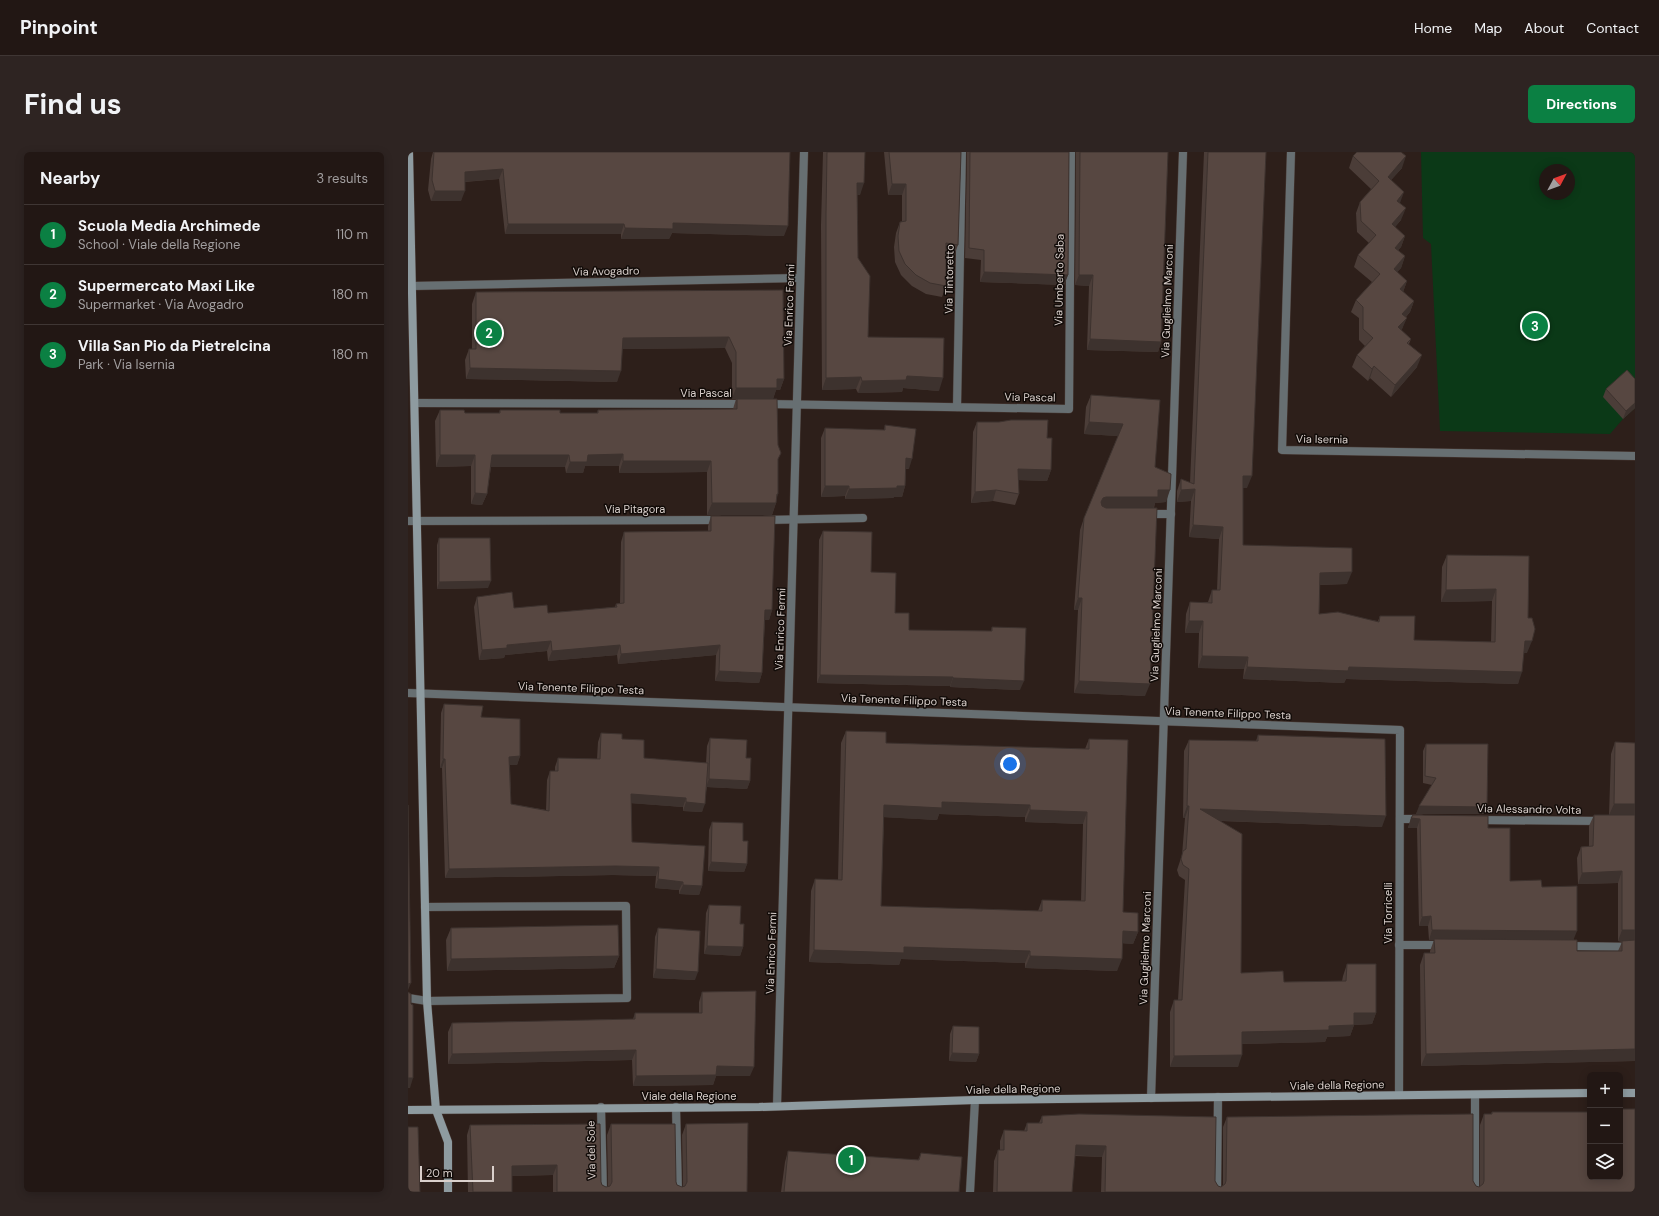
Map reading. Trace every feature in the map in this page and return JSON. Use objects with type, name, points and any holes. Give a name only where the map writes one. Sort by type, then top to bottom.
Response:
[{"type":"main road","points":[[409,152],[410,276],[412,286],[410,309],[411,387],[415,403],[427,1001],[436,1110],[448,1142],[448,1192]]},
{"type":"main road","name":"Viale della Regione","points":[[408,1110],[777,1106],[975,1100],[1587,1093]]},
{"type":"main road","points":[[1623,1093],[1635,1093]]},
{"type":"street","name":"Via Enrico Fermi","points":[[777,1106],[804,152]]},
{"type":"street","name":"Via Tintoretto","points":[[957,407],[962,152]]},
{"type":"street","name":"Via Umberto Saba","points":[[1069,408],[1072,152]]},
{"type":"street","name":"Via Guglielmo Marconi","points":[[1151,1098],[1183,152]]},
{"type":"street","name":"Via Isernia","points":[[1291,152],[1282,450],[1635,456]]},
{"type":"street","name":"Via Avogadro","points":[[412,286],[800,278]]},
{"type":"street","name":"Via Pascal","points":[[415,403],[753,404],[1069,408]]},
{"type":"street","points":[[1140,514],[1171,514]]},
{"type":"street","points":[[755,520],[863,518]]},
{"type":"street","name":"Via Pitagora","points":[[408,521],[731,520]]},
{"type":"street","name":"Via Tenente Filippo Testa","points":[[408,693],[1400,730]]},
{"type":"street","name":"Via Torricelli","points":[[1398,1095],[1400,730]]},
{"type":"street","points":[[1400,819],[1431,819]]},
{"type":"street","name":"Via Alessandro Volta","points":[[1470,820],[1612,821]]},
{"type":"street","points":[[408,998],[427,1001],[628,998],[626,906],[425,907]]},
{"type":"street","points":[[1399,945],[1454,946]]},
{"type":"street","points":[[1556,946],[1635,947]]},
{"type":"street","points":[[1475,1095],[1475,1192]]},
{"type":"street","points":[[1217,1192],[1218,1097]]},
{"type":"street","points":[[970,1192],[975,1100]]},
{"type":"street","points":[[676,1107],[678,1192]]},
{"type":"street","name":"Via del Sole","points":[[601,1108],[603,1192]]},
{"type":"green space","points":[[1421,152],[1635,152],[1635,408],[1610,434],[1440,431],[1431,244],[1423,238]]},
{"type":"building","points":[[434,152],[790,152],[788,226],[673,223],[673,229],[625,228],[624,224],[508,224],[503,169],[465,172],[465,191],[435,191],[432,180]]},
{"type":"building","points":[[827,152],[865,152],[864,183],[857,183],[858,258],[870,276],[868,337],[944,338],[943,378],[907,376],[906,380],[862,381],[861,377],[826,378]]},
{"type":"building","points":[[889,152],[961,152],[958,245],[946,243],[946,286],[930,283],[916,275],[905,264],[899,251],[898,236],[900,222],[906,221],[906,184],[892,184]]},
{"type":"building","points":[[970,152],[1069,152],[1068,275],[984,272],[984,250],[969,248]]},
{"type":"building","points":[[1080,152],[1168,152],[1161,342],[1090,339],[1093,275],[1079,275]]},
{"type":"building","points":[[1208,152],[1266,152],[1252,476],[1243,476],[1243,545],[1352,548],[1352,572],[1320,573],[1319,614],[1338,612],[1379,622],[1380,616],[1415,616],[1414,640],[1495,642],[1496,589],[1446,590],[1447,555],[1529,556],[1528,618],[1532,618],[1535,629],[1532,641],[1525,641],[1522,672],[1349,667],[1348,671],[1247,667],[1248,657],[1202,656],[1203,621],[1189,621],[1190,602],[1212,603],[1212,590],[1220,590],[1223,527],[1193,525],[1195,489],[1181,490],[1181,479],[1194,484]]},
{"type":"building","points":[[1357,152],[1401,152],[1406,156],[1388,177],[1404,192],[1397,201],[1406,208],[1392,224],[1405,236],[1395,248],[1405,256],[1394,269],[1407,281],[1400,289],[1414,301],[1402,314],[1407,318],[1398,327],[1411,339],[1407,343],[1422,355],[1395,385],[1374,366],[1372,369],[1357,355],[1373,338],[1363,329],[1363,307],[1356,300],[1380,274],[1358,255],[1376,235],[1361,221],[1360,202],[1379,181],[1353,156]]},
{"type":"building","points":[[783,290],[784,379],[777,379],[777,388],[736,388],[736,352],[729,337],[623,338],[621,371],[470,368],[469,349],[476,349],[476,292]]},
{"type":"building","points":[[1627,370],[1635,379],[1635,403],[1626,411],[1606,389]]},
{"type":"building","points":[[1091,395],[1160,400],[1155,467],[1171,474],[1170,490],[1158,490],[1158,497],[1106,497],[1103,498],[1101,502],[1102,506],[1106,508],[1157,508],[1150,684],[1079,681],[1082,598],[1078,598],[1084,518],[1123,424],[1089,422]]},
{"type":"building","points":[[737,399],[777,399],[778,445],[781,453],[778,459],[778,494],[776,503],[712,503],[711,461],[623,461],[623,454],[588,455],[587,462],[570,462],[569,455],[492,455],[487,494],[475,493],[475,455],[440,455],[440,410],[464,410],[465,413],[500,413],[500,410],[560,410],[560,413],[598,413],[598,410],[737,409]]},
{"type":"building","points":[[1011,420],[1048,420],[1047,438],[1052,438],[1051,470],[1018,469],[1019,494],[996,490],[975,492],[977,422],[999,422]]},
{"type":"building","points":[[885,425],[916,429],[912,459],[906,458],[905,486],[897,486],[897,488],[849,489],[849,486],[825,486],[825,428],[885,430]]},
{"type":"building","points":[[711,516],[775,516],[772,610],[765,610],[762,673],[719,671],[720,645],[621,654],[620,645],[552,651],[551,641],[507,645],[507,648],[482,650],[477,597],[512,592],[514,608],[547,605],[548,613],[617,607],[616,604],[624,603],[624,532],[711,531]]},
{"type":"building","points":[[823,531],[872,532],[871,572],[896,573],[895,613],[909,613],[909,630],[992,631],[992,627],[1026,628],[1024,681],[953,677],[820,675]]},
{"type":"building","points":[[439,538],[490,538],[491,581],[439,582]]},
{"type":"building","points":[[444,704],[483,706],[481,717],[520,719],[520,756],[509,757],[511,804],[549,811],[550,771],[558,771],[558,758],[600,759],[601,733],[622,734],[622,739],[644,740],[644,758],[708,763],[705,804],[686,802],[686,798],[631,794],[632,842],[705,846],[702,886],[683,885],[683,882],[658,879],[659,867],[616,866],[449,869],[445,759],[443,759]]},
{"type":"building","points":[[846,731],[886,732],[886,743],[1089,749],[1089,739],[1128,740],[1123,912],[1138,913],[1138,932],[1123,931],[1122,959],[1030,956],[1030,951],[904,947],[904,953],[814,950],[815,879],[842,880]],"holes":[[[942,802],[1030,805],[1030,810],[1087,812],[1085,901],[1042,900],[1042,911],[881,906],[884,805],[942,808]]]},
{"type":"building","points":[[1258,735],[1385,739],[1386,816],[1200,809],[1242,834],[1241,973],[1283,971],[1284,982],[1346,981],[1347,964],[1376,964],[1376,1013],[1354,1013],[1354,1025],[1329,1026],[1329,1030],[1242,1032],[1242,1055],[1174,1056],[1174,1000],[1182,1000],[1189,869],[1183,865],[1181,859],[1183,851],[1186,849],[1189,806],[1187,806],[1189,740],[1258,741]]},
{"type":"building","points":[[710,738],[747,740],[746,758],[751,758],[750,781],[709,779]]},
{"type":"building","points":[[1615,742],[1635,743],[1635,804],[1614,804]]},
{"type":"building","points":[[1426,744],[1488,744],[1487,807],[1419,806],[1436,778],[1425,776]]},
{"type":"building","points":[[408,805],[411,983],[408,984]]},
{"type":"building","points":[[1413,815],[1488,816],[1488,828],[1510,828],[1510,881],[1541,880],[1542,887],[1577,886],[1577,931],[1432,930],[1431,916],[1422,917],[1420,819],[1411,818]]},
{"type":"building","points":[[1594,815],[1635,815],[1635,930],[1622,930],[1622,871],[1582,873],[1581,847],[1593,846]]},
{"type":"building","points":[[712,822],[743,823],[743,841],[748,841],[747,864],[711,862]]},
{"type":"building","points":[[709,905],[741,906],[740,924],[744,924],[743,947],[707,946]]},
{"type":"building","points":[[618,925],[619,956],[451,959],[451,928]]},
{"type":"building","points":[[658,928],[700,931],[698,972],[656,969]]},
{"type":"building","points":[[1434,939],[1577,940],[1577,951],[1622,951],[1622,941],[1635,940],[1635,1049],[1426,1054],[1424,953],[1435,953]]},
{"type":"building","points":[[756,991],[754,1067],[717,1066],[716,1075],[636,1076],[636,1050],[452,1054],[452,1023],[635,1019],[635,1013],[702,1013],[702,992]]},
{"type":"building","points":[[408,992],[411,994],[411,1004],[413,1005],[413,1078],[408,1078]]},
{"type":"building","points":[[953,1026],[979,1027],[979,1054],[952,1053]]},
{"type":"building","points":[[1623,1109],[1635,1109],[1635,1192],[1105,1192],[1106,1146],[1076,1145],[1072,1192],[997,1192],[998,1150],[1004,1150],[1004,1130],[1027,1131],[1027,1123],[1042,1123],[1042,1116],[1079,1114],[1216,1117],[1215,1181],[1218,1186],[1221,1187],[1226,1181],[1227,1117],[1473,1114],[1473,1181],[1476,1186],[1479,1187],[1484,1181],[1484,1114],[1492,1114],[1492,1112],[1587,1112],[1587,1180],[1623,1180]]},
{"type":"building","points":[[748,1123],[747,1192],[557,1192],[557,1165],[512,1166],[512,1192],[473,1192],[470,1125],[600,1124],[601,1182],[602,1185],[606,1187],[610,1186],[612,1182],[611,1124],[675,1124],[676,1182],[677,1185],[682,1187],[685,1186],[687,1182],[686,1124]]},
{"type":"building","points":[[408,1127],[418,1127],[420,1192],[408,1192]]},
{"type":"building","points":[[788,1151],[919,1160],[921,1153],[962,1157],[959,1192],[784,1192]]},
{"type":"place","name":"Villa San Pio da Pietrelcina","points":[[1535,326]]},
{"type":"place","name":"Supermercato Maxi Like","points":[[489,333]]},
{"type":"place","name":"Scuola Media Archimede","points":[[851,1160]]}]
